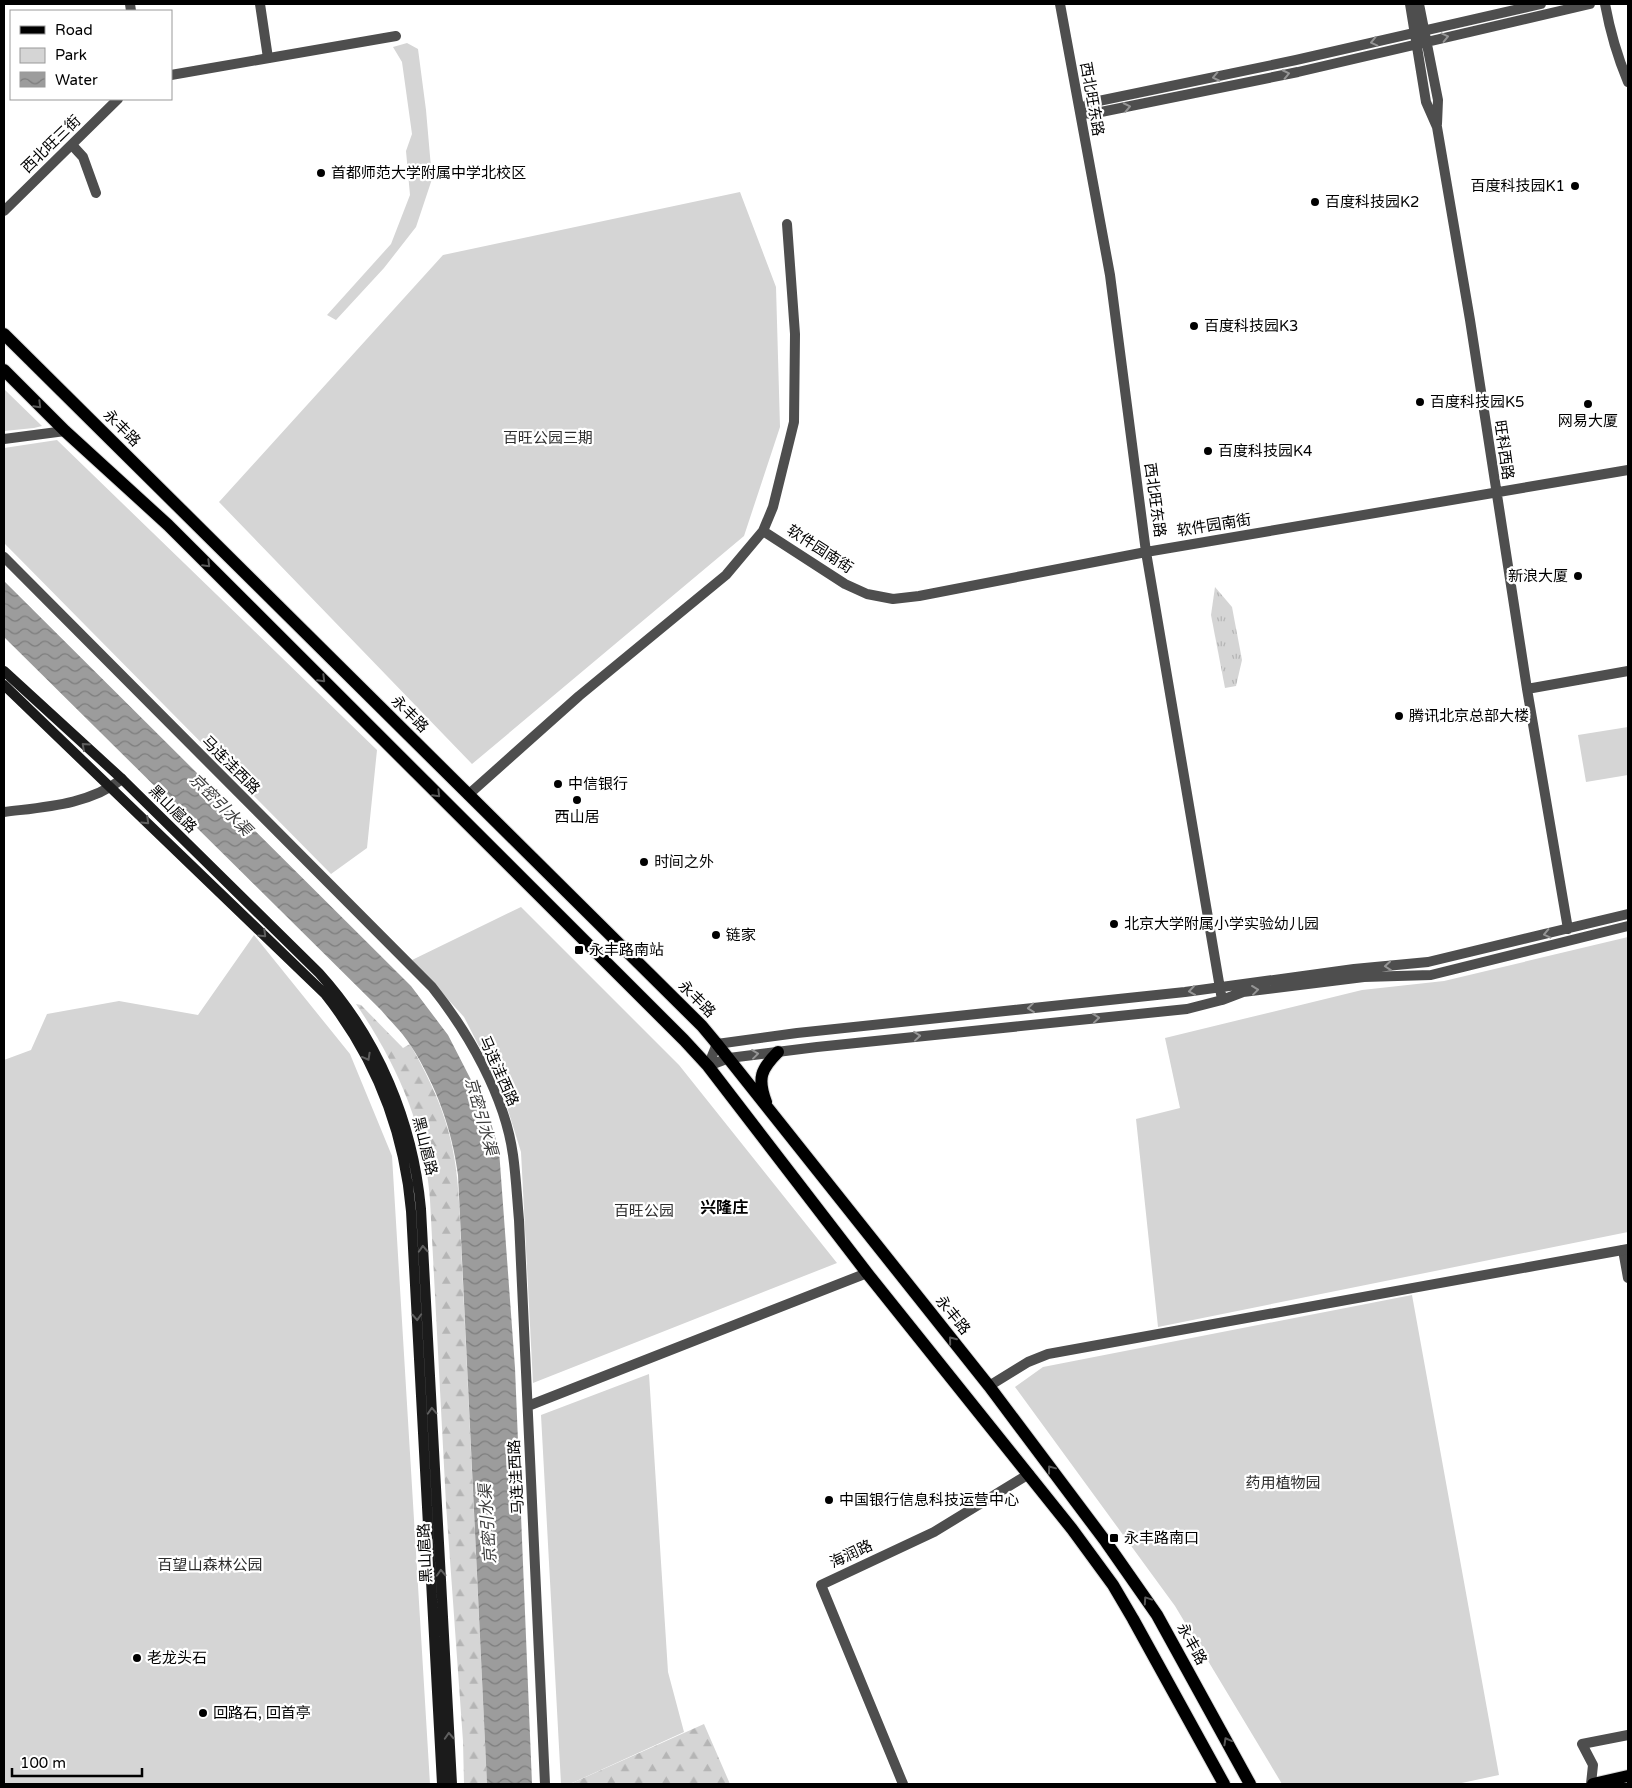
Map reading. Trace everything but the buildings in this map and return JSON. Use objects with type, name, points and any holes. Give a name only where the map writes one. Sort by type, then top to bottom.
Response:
[{"type":"main road","name":"永丰路","points":[[4,334],[702,1026],[988,1386],[1106,1542],[1146,1599],[1175,1646],[1250,1784]]},
{"type":"main road","points":[[4,370],[65,431],[171,528],[708,1066],[867,1273],[1028,1474],[1113,1585],[1224,1784]]},
{"type":"main road","points":[[171,528],[180,522],[185,513]]},
{"type":"main road","points":[[190,547],[195,538],[206,533]]},
{"type":"main road","name":"黑山扈路","points":[[4,672],[122,779],[332,987],[373,1048],[396,1096],[414,1157],[421,1209],[452,1784]]},
{"type":"main road","name":"黑山扈路","points":[[4,685],[325,994],[353,1032],[386,1098],[401,1144],[412,1211],[442,1784]]},
{"type":"main road","points":[[770,1111],[763,1094],[760,1078],[766,1064],[778,1052]]},
{"type":"main road","points":[[1592,1784],[1628,1776]]},
{"type":"street","points":[[260,4],[268,58]]},
{"type":"street","name":"西北旺东路","points":[[1060,4],[1110,275],[1146,552],[1222,1000]]},
{"type":"street","points":[[1410,4],[1420,31]]},
{"type":"street","points":[[1419,4],[1420,31]]},
{"type":"street","points":[[1080,112],[1089,103],[1296,60],[1541,4]]},
{"type":"street","points":[[1080,112],[1091,114],[1298,72],[1590,4]]},
{"type":"street","points":[[1605,4],[1617,56],[1628,82]]},
{"type":"street","name":"旺科西路","points":[[1420,31],[1421,42],[1438,100],[1436,128],[1470,320],[1495,493],[1568,929]]},
{"type":"street","points":[[172,75],[396,36]]},
{"type":"street","name":"西北旺三街","points":[[4,211],[117,100]]},
{"type":"street","points":[[72,145],[83,156],[96,193]]},
{"type":"street","points":[[468,795],[579,696],[726,575],[763,530],[773,507],[794,422],[795,334],[786,224]]},
{"type":"street","points":[[4,439],[65,431]]},
{"type":"street","name":"软件园南街","points":[[763,530],[845,584],[867,594],[893,599],[918,596],[1146,552],[1628,470]]},
{"type":"street","name":"马连洼西路","points":[[4,557],[432,987],[463,1029],[494,1090],[506,1122],[513,1153],[519,1220],[545,1784]]},
{"type":"street","points":[[1527,689],[1628,671]]},
{"type":"street","points":[[4,812],[74,801],[111,787],[122,779]]},
{"type":"street","points":[[708,1066],[717,1044],[1220,987],[1345,970],[1428,962],[1628,914]]},
{"type":"street","points":[[708,1066],[729,1058],[778,1052],[1186,1009],[1222,1000],[1243,992],[1364,977],[1431,975],[1628,926]]},
{"type":"street","points":[[988,1386],[1028,1362],[1048,1354],[1625,1249],[1628,1278]]},
{"type":"street","points":[[528,1406],[867,1273]]},
{"type":"street","name":"海润路","points":[[903,1784],[821,1585],[934,1532],[1028,1474]]},
{"type":"street","points":[[1592,1784],[1593,1765],[1582,1744],[1628,1735]]},
{"type":"green space","points":[[407,43],[418,49],[432,179],[416,227],[384,268],[336,320],[327,315],[391,244],[410,195],[406,151],[412,134],[402,62],[393,47]]},
{"type":"green space","name":"百旺公园三期","points":[[740,192],[776,287],[780,427],[744,536],[472,764],[219,502],[443,255]]},
{"type":"green space","points":[[4,389],[42,426],[4,431]]},
{"type":"green space","points":[[57,440],[377,750],[367,848],[331,874],[4,543],[4,448]]},
{"type":"green space","points":[[1215,587],[1232,607],[1242,660],[1236,686],[1225,688],[1211,615]]},
{"type":"green space","points":[[1628,727],[1628,775],[1586,782],[1578,735]]},
{"type":"green space","name":"百旺公园","points":[[521,907],[679,1065],[837,1263],[533,1383],[521,1152],[502,1091],[464,1017],[412,960]]},
{"type":"green space","name":"百望山森林公园","points":[[254,935],[350,1054],[392,1156],[430,1784],[4,1784],[4,1060],[31,1050],[47,1014],[119,1001],[198,1015]]},
{"type":"green space","points":[[1628,937],[1628,1232],[1158,1327],[1136,1119],[1180,1108],[1165,1038],[1362,990],[1444,981]]},
{"type":"green space","points":[[356,1004],[361,1005],[403,1048],[410,1044],[438,1101],[445,1120],[454,1158],[459,1202],[487,1784],[464,1784],[463,1741],[446,1504],[427,1173],[422,1147],[407,1097],[384,1050]]},
{"type":"green space","name":"药用植物园","points":[[1412,1295],[1499,1775],[1457,1784],[1282,1784],[1175,1606],[1015,1387],[1043,1367]]},
{"type":"green space","points":[[649,1374],[668,1672],[684,1732],[570,1784],[561,1784],[541,1415]]},
{"type":"green space","points":[[704,1724],[730,1784],[570,1784]]},
{"type":"water","name":"京密引水渠","points":[[4,581],[411,986],[448,1035],[488,1113],[499,1150],[515,1368],[532,1784],[487,1784],[458,1175],[447,1124],[428,1076],[411,1046],[381,1010],[4,637]]},
{"type":"place","name":"首都师范大学附属中学北校区","points":[[321,173]]},
{"type":"place","name":"百度科技园K1","points":[[1575,186]]},
{"type":"place","name":"百度科技园K2","points":[[1315,202]]},
{"type":"place","name":"百度科技园K3","points":[[1194,326]]},
{"type":"place","name":"百度科技园K5","points":[[1420,402]]},
{"type":"place","name":"网易大厦","points":[[1588,404]]},
{"type":"place","name":"百度科技园K4","points":[[1208,451]]},
{"type":"place","name":"新浪大厦","points":[[1578,576]]},
{"type":"place","name":"腾讯北京总部大楼","points":[[1399,716]]},
{"type":"place","name":"中信银行","points":[[558,784]]},
{"type":"place","name":"西山居","points":[[577,800]]},
{"type":"place","name":"时间之外","points":[[644,862]]},
{"type":"place","name":"北京大学附属小学实验幼儿园","points":[[1114,924]]},
{"type":"place","name":"链家","points":[[716,935]]},
{"type":"place","name":"永丰路南站","points":[[579,950]]},
{"type":"place","name":"中国银行信息科技运营中心","points":[[829,1500]]},
{"type":"place","name":"永丰路南口","points":[[1114,1538]]},
{"type":"place","name":"老龙头石","points":[[137,1658]]},
{"type":"place","name":"回路石, 回首亭","points":[[203,1713]]},
{"type":"district","name":"兴隆庄","points":[[724,1207]]}]
